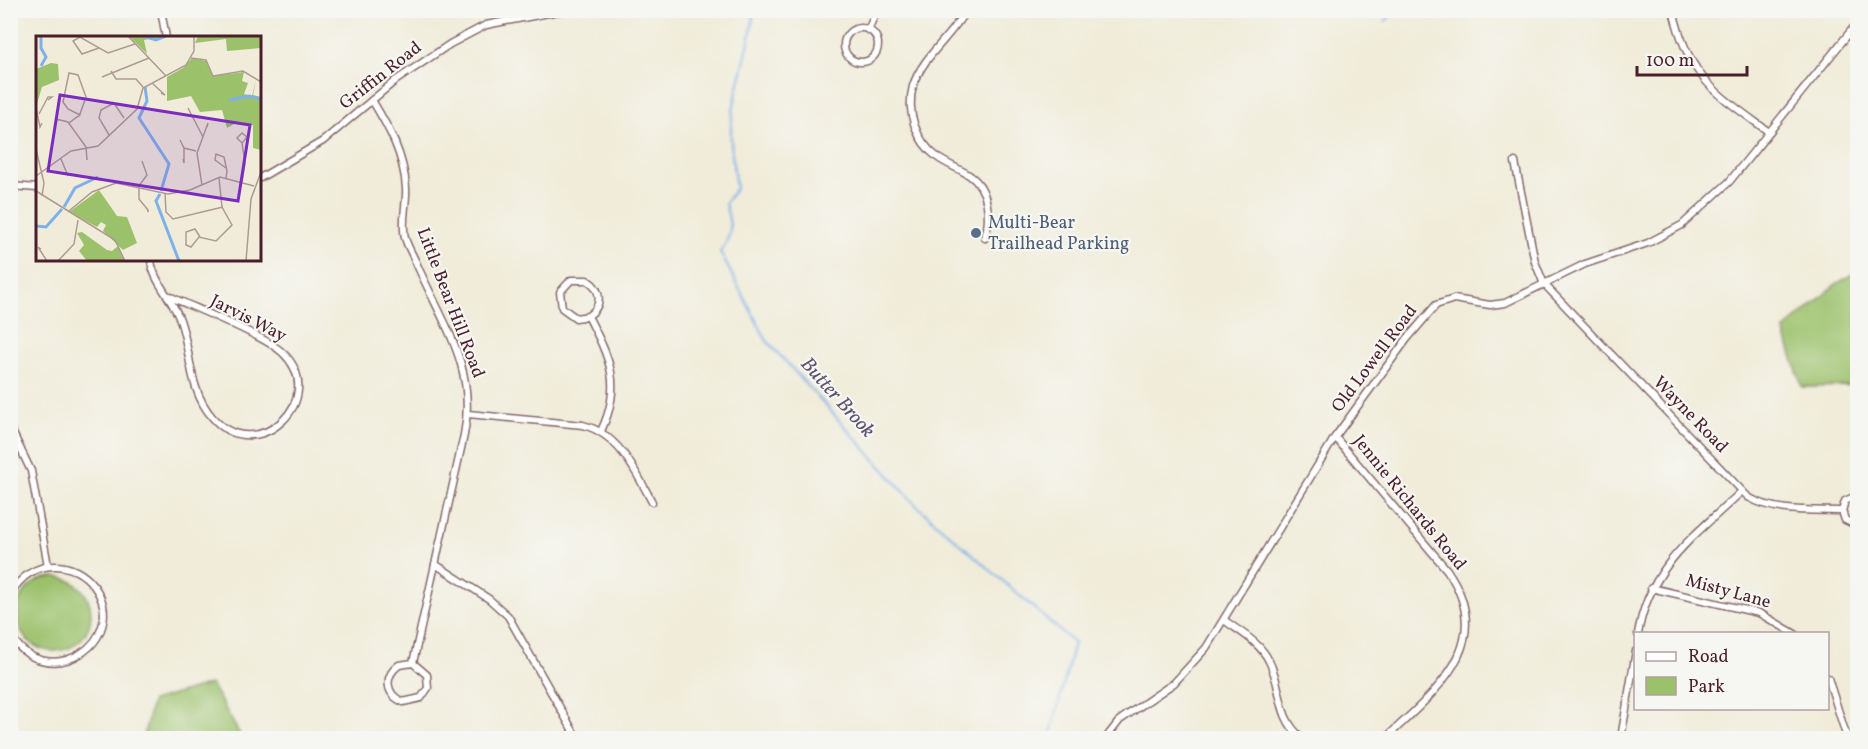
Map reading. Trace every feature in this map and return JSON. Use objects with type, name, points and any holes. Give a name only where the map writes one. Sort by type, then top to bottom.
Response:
[{"type":"street","points":[[161,10],[166,36]]},
{"type":"street","name":"Griffin Road","points":[[261,177],[323,141],[430,56],[486,25],[564,10]]},
{"type":"street","points":[[868,30],[877,10]]},
{"type":"street","points":[[966,10],[951,34],[920,71],[913,88],[911,109],[915,130],[928,149],[972,177],[979,185],[987,208],[985,238]]},
{"type":"street","points":[[1673,10],[1686,55],[1702,78],[1769,132]]},
{"type":"street","name":"Old Lowell Road","points":[[1106,738],[1120,720],[1174,683],[1190,668],[1224,620],[1335,437],[1407,339],[1436,304],[1454,299],[1490,305],[1506,303],[1585,264],[1648,243],[1682,225],[1729,182],[1857,22]]},
{"type":"street","points":[[853,30],[868,30],[876,38],[876,53],[867,61],[856,61],[847,54],[845,39],[853,30]]},
{"type":"street","name":"Little Bear Hill Road","points":[[372,100],[403,162],[406,190],[405,236],[461,362],[468,387],[468,414],[413,663]]},
{"type":"street","points":[[1515,162],[1535,262],[1544,284]]},
{"type":"street","points":[[10,186],[36,188]]},
{"type":"street","name":"Jarvis Way","points":[[151,261],[156,277],[169,297],[184,335],[194,385],[215,420],[231,432],[251,435],[271,430],[282,423],[294,406],[298,387],[296,374],[286,356],[270,344],[169,297]]},
{"type":"street","points":[[571,280],[587,280],[598,292],[597,308],[588,316],[572,316],[562,308],[560,292],[571,280]]},
{"type":"street","name":"Wayne Road","points":[[1544,284],[1742,491],[1755,501],[1773,506],[1842,511]]},
{"type":"street","points":[[588,316],[605,352],[613,377],[611,407],[601,431]]},
{"type":"street","points":[[468,414],[583,425],[601,431],[611,439],[629,462],[652,502]]},
{"type":"street","points":[[10,427],[31,471],[48,566]]},
{"type":"street","name":"Jennie Richards Road","points":[[1335,437],[1447,570],[1460,590],[1466,611],[1466,634],[1455,665],[1386,738]]},
{"type":"street","name":"Misty Lane","points":[[1638,632],[1651,588],[1673,558],[1742,491]]},
{"type":"street","points":[[1857,495],[1845,501],[1842,511],[1845,520],[1857,526]]},
{"type":"street","points":[[435,564],[489,599],[508,616],[577,738]]},
{"type":"street","points":[[10,594],[29,573],[48,566],[67,567],[91,582],[102,608],[98,635],[79,656],[51,662],[31,657],[23,651],[10,634]]},
{"type":"street","name":"Misty Lane","points":[[1651,588],[1758,613],[1793,632]]},
{"type":"street","points":[[1224,620],[1256,644],[1266,655],[1273,669],[1285,718],[1302,738]]},
{"type":"street","points":[[1621,738],[1634,657]]},
{"type":"street","points":[[413,663],[427,675],[428,688],[421,698],[403,702],[392,694],[389,688],[390,675],[399,665],[413,663]]},
{"type":"street","points":[[1829,683],[1847,738]]},
{"type":"green space","points":[[1857,271],[1857,386],[1802,387],[1784,330],[1836,284]]},
{"type":"green space","points":[[61,577],[81,587],[89,600],[91,614],[89,628],[81,641],[68,649],[47,651],[27,641],[19,628],[17,607],[27,587],[40,579]]},
{"type":"green space","points":[[211,684],[242,738],[143,738],[152,701]]},
{"type":"waterway","name":"Butter Brook","points":[[754,10],[731,129],[736,188],[725,203],[730,229],[728,239],[720,252],[767,341],[917,506],[1074,643],[1050,738]]},
{"type":"waterway","points":[[1385,21],[1398,10]]},
{"type":"place","name":"Multi-Bear Trailhead Parking","points":[[976,233]]}]
